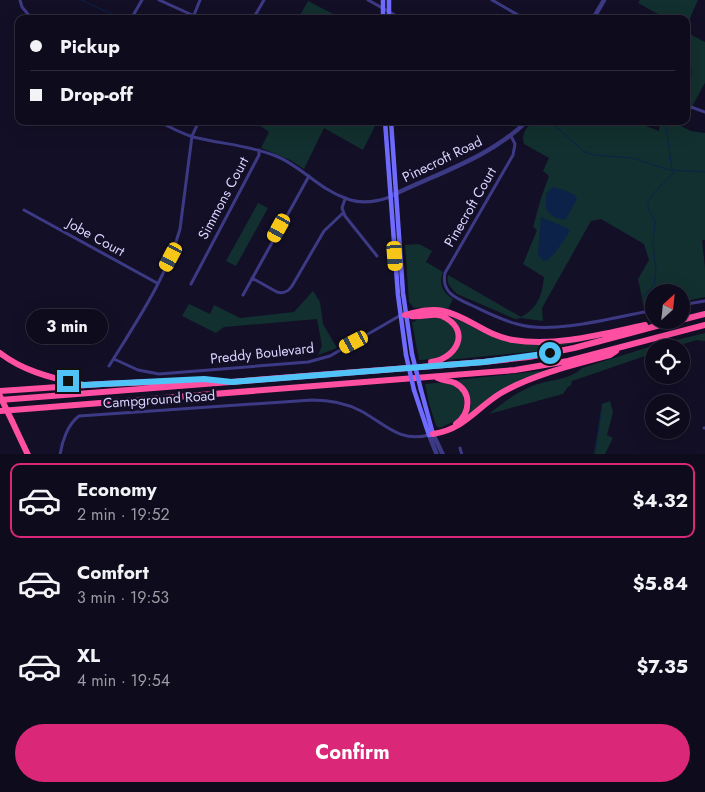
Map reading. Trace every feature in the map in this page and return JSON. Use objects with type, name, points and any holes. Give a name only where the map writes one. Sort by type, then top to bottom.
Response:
[{"type":"highway","points":[[403,315],[422,311],[442,310],[495,336],[526,342],[554,342],[645,324]]},
{"type":"highway","points":[[690,317],[705,314]]},
{"type":"highway","points":[[403,315],[435,315],[445,317],[453,324],[458,334],[454,350],[445,359],[409,367]]},
{"type":"highway","points":[[0,411],[543,366],[705,325]]},
{"type":"highway","points":[[0,400],[484,362],[550,353],[645,329]]},
{"type":"highway","points":[[431,434],[446,432],[457,427],[470,419],[500,394],[527,380],[610,355],[621,347]]},
{"type":"highway","points":[[0,353],[20,366],[35,372],[83,385]]},
{"type":"highway","points":[[431,434],[459,422],[465,415],[467,406],[467,398],[460,387],[434,376]]},
{"type":"highway","points":[[0,391],[204,379],[232,382]]},
{"type":"highway","points":[[0,396],[28,454]]},
{"type":"main road","points":[[383,0],[383,15]]},
{"type":"main road","points":[[389,0],[389,15]]},
{"type":"main road","points":[[385,125],[390,197],[403,315],[431,434]]},
{"type":"main road","points":[[391,125],[406,355],[414,390],[431,434]]},
{"type":"street","points":[[20,0],[22,7],[29,15]]},
{"type":"street","points":[[133,15],[142,0]]},
{"type":"street","points":[[159,0],[194,15],[200,0]]},
{"type":"street","points":[[256,15],[264,0]]},
{"type":"street","points":[[368,0],[396,15]]},
{"type":"street","points":[[492,0],[519,15]]},
{"type":"street","points":[[595,15],[604,0]]},
{"type":"street","points":[[691,107],[705,112]]},
{"type":"street","points":[[165,125],[173,130],[192,136],[259,150],[283,159],[345,198],[366,202],[384,200],[390,197]]},
{"type":"street","points":[[109,366],[171,257],[180,229],[192,136],[197,125]]},
{"type":"street","name":"Pinecroft Road","points":[[390,197],[476,156],[511,136],[523,125]]},
{"type":"street","name":"Pinecroft Court","points":[[511,136],[515,144],[513,156],[445,273],[444,284],[446,289],[459,300],[500,318],[527,326],[566,326],[645,312]]},
{"type":"street","name":"Simmons Court","points":[[191,284],[258,156],[259,150]]},
{"type":"street","points":[[242,295],[309,176]]},
{"type":"street","points":[[345,198],[343,213],[377,256]]},
{"type":"street","name":"Jobe Court","points":[[24,210],[157,283]]},
{"type":"street","points":[[252,278],[279,293],[287,292],[324,231],[343,213]]},
{"type":"street","points":[[690,302],[705,300]]},
{"type":"street","name":"Preddy Boulevard","points":[[114,359],[138,370],[160,374],[308,362],[330,356],[403,315]]},
{"type":"street","name":"Campground Road","points":[[60,454],[62,443],[75,419],[79,416],[324,400],[337,402],[360,411],[401,435],[412,438],[431,434]]},
{"type":"street","points":[[431,434],[437,454]]},
{"type":"street","points":[[431,434],[443,454]]},
{"type":"street","points":[[460,448],[462,454]]},
{"type":"green space","points":[[640,0],[698,0],[690,18],[690,15],[660,15],[638,3]]},
{"type":"green space","points":[[308,1],[333,14],[332,15],[300,15]]},
{"type":"green space","points":[[690,34],[705,42],[705,83],[690,110],[690,87]]},
{"type":"green space","points":[[259,125],[377,125],[375,126],[363,150],[324,128],[304,169],[290,160],[261,148],[269,132]]},
{"type":"green space","points":[[530,125],[643,125],[659,131],[660,125],[682,125],[691,131],[705,133],[705,240],[702,240],[705,268],[705,297],[690,300],[690,284],[645,284],[644,308],[638,279],[649,260],[644,244],[601,219],[591,221],[542,308],[543,321],[515,319],[457,294],[448,283],[448,275],[521,317],[538,300],[544,277],[523,264],[537,230],[533,227],[549,176],[543,171],[549,158],[524,144],[524,134]]},
{"type":"green space","points":[[258,203],[268,208],[236,266],[226,261]]},
{"type":"green space","points":[[419,244],[432,251],[426,262],[443,272],[442,287],[453,299],[448,309],[434,307],[414,308],[409,302],[405,245]]},
{"type":"green space","points":[[313,291],[320,302],[323,324],[337,348],[318,355],[322,346],[317,319],[224,327],[216,333],[182,316],[189,304],[210,314],[214,305],[240,318],[294,312]]},
{"type":"green space","points":[[437,317],[448,321],[454,330],[456,336],[454,348],[440,359],[419,360],[412,323],[418,319]]},
{"type":"green space","points":[[454,317],[488,334],[510,341],[549,342],[601,337],[538,351],[447,360],[458,346]]},
{"type":"green space","points":[[705,333],[705,341],[697,340],[690,342],[690,339],[681,339]]},
{"type":"green space","points":[[645,348],[645,356],[572,381],[563,394],[489,414],[504,402],[532,386],[572,375],[582,368]]},
{"type":"green space","points":[[564,366],[522,380],[466,418],[471,402],[466,389],[458,380],[540,371]]},
{"type":"green space","points":[[446,382],[456,386],[461,391],[465,409],[457,420],[440,428],[436,426],[425,384]]},
{"type":"green space","points":[[610,401],[613,412],[607,435],[613,438],[605,454],[594,454],[602,404]]},
{"type":"water","points":[[552,187],[575,195],[577,199],[566,219],[554,217],[546,209],[546,194]]},
{"type":"water","points":[[541,217],[570,231],[547,261],[542,260],[538,254]]},
{"type":"waterway","points":[[81,0],[114,15]]},
{"type":"waterway","points":[[552,125],[583,151],[594,155],[632,158],[669,170],[705,172]]},
{"type":"waterway","points":[[666,125],[672,169]]},
{"type":"waterway","points":[[643,298],[654,285],[656,270],[653,245],[655,221],[648,208],[648,203],[652,195],[675,171]]},
{"type":"waterway","points":[[595,454],[602,407]]},
{"type":"route","points":[[68,381],[83,385],[204,379],[232,382],[484,362],[550,353]]}]
